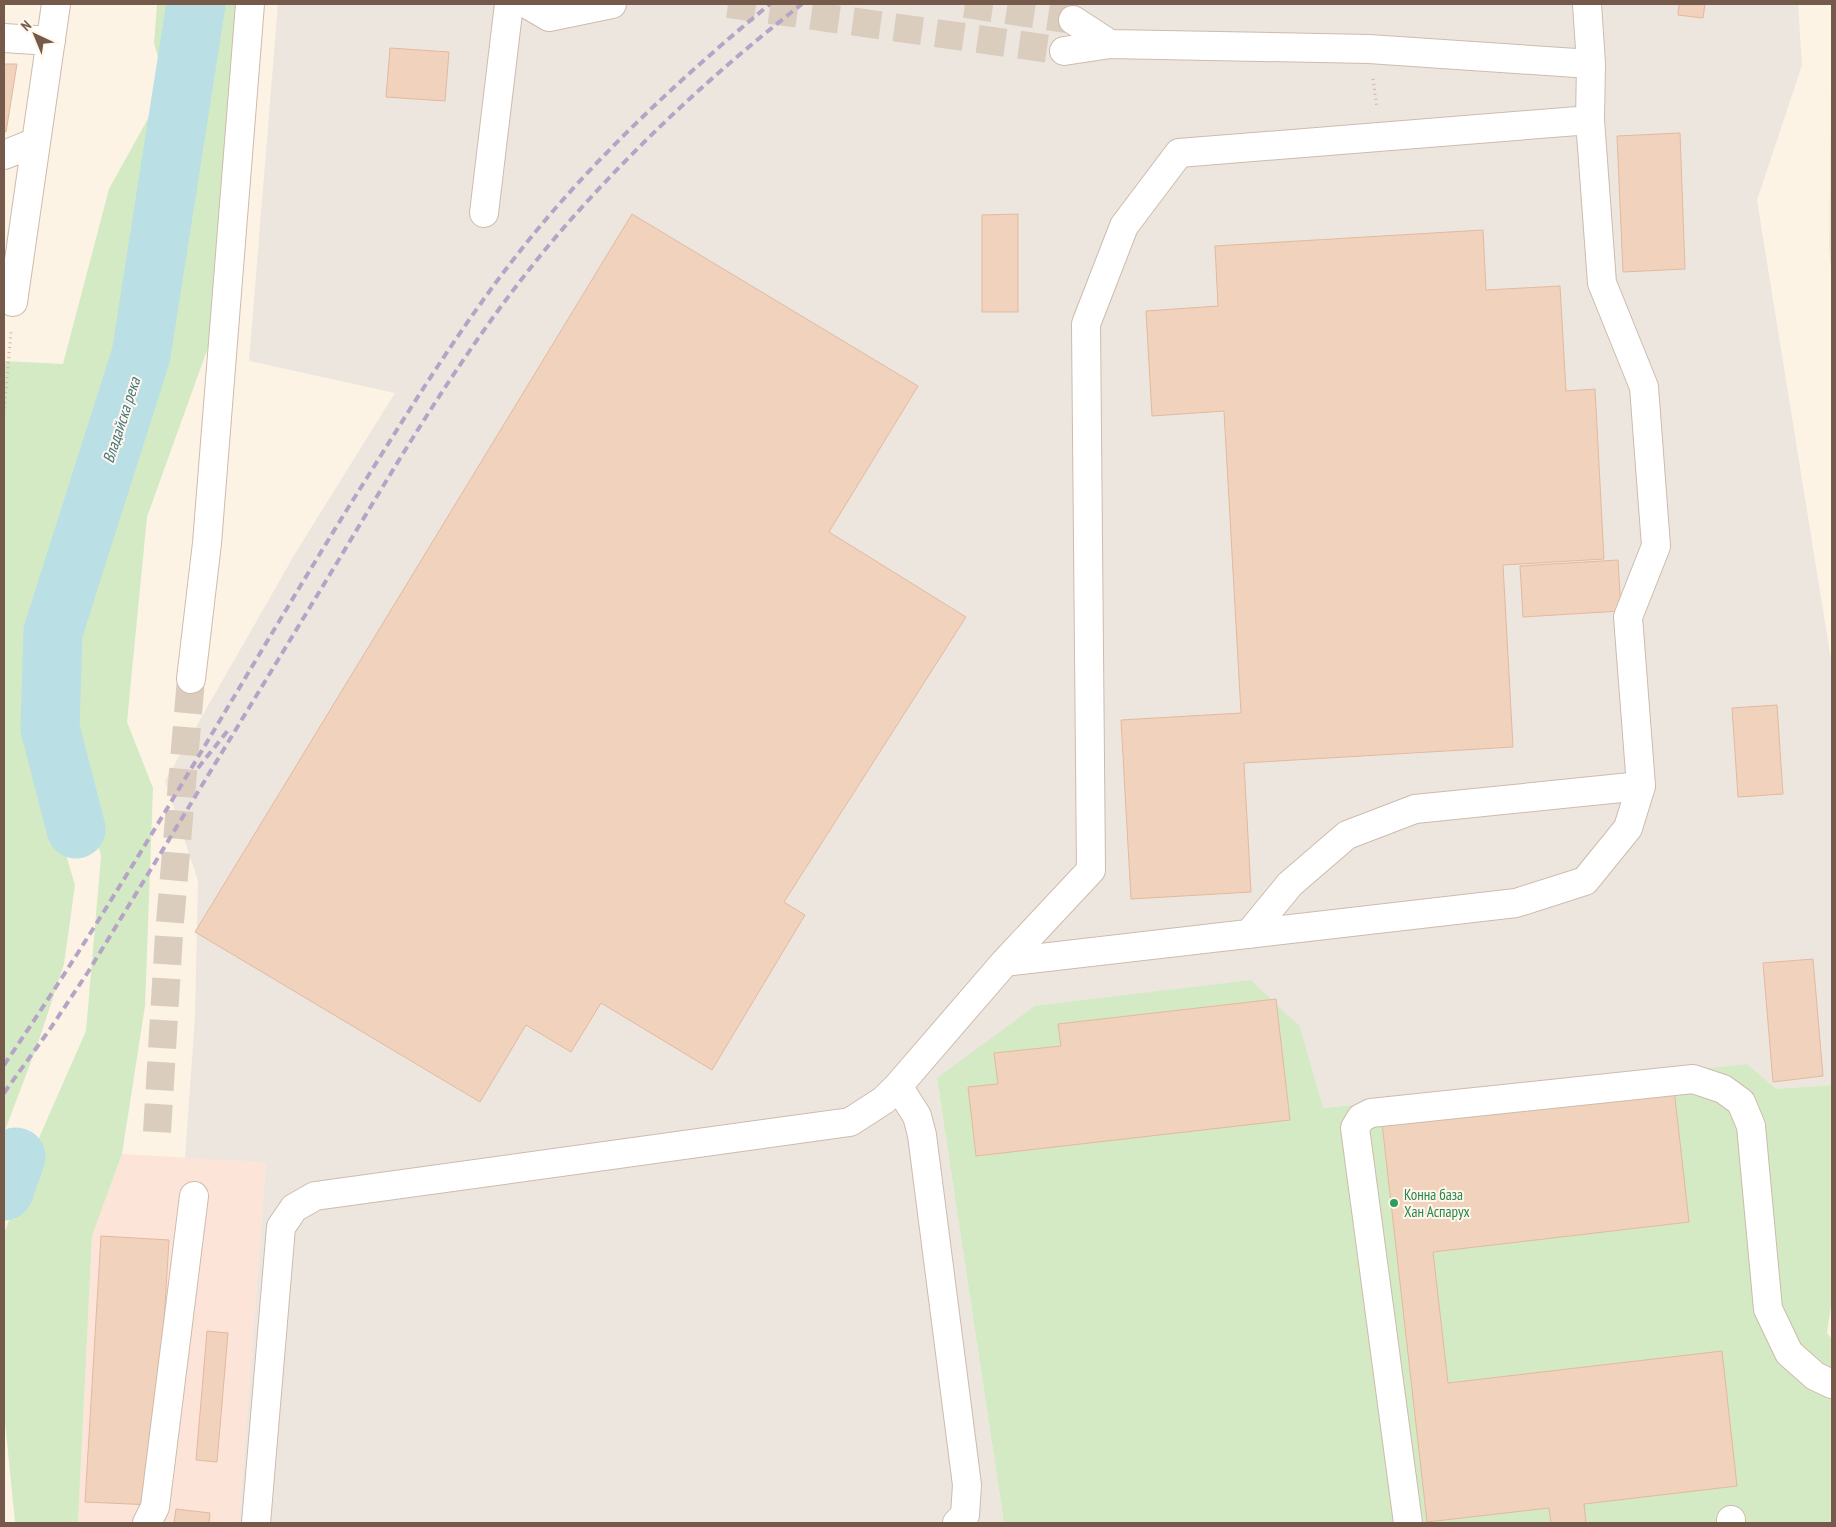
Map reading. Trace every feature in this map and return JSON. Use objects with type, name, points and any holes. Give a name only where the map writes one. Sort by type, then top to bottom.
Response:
[{"type":"lane","points":[[14,302],[56,4]]},
{"type":"lane","points":[[191,678],[208,533],[250,4]]},
{"type":"lane","points":[[484,213],[509,4]]},
{"type":"lane","points":[[527,4],[548,17],[612,4]]},
{"type":"lane","points":[[1005,962],[1516,903],[1585,881],[1628,828],[1641,786],[1628,617],[1656,546],[1644,387],[1602,283],[1590,120],[1592,64],[1587,4]]},
{"type":"lane","points":[[1073,20],[1110,44]]},
{"type":"lane","points":[[4,38],[51,41]]},
{"type":"lane","points":[[1064,51],[1110,44],[1369,49],[1592,64]]},
{"type":"lane","points":[[256,1523],[281,1227],[294,1208],[315,1196],[850,1122],[884,1100],[898,1086],[1005,962],[1091,870],[1086,324],[1124,226],[1179,153],[1590,120]]},
{"type":"lane","points":[[4,155],[36,142]]},
{"type":"lane","points":[[1249,934],[1290,884],[1347,835],[1415,809],[1641,786]]},
{"type":"lane","points":[[1408,1523],[1355,1128],[1361,1118],[1371,1113],[1693,1079],[1723,1088],[1741,1102],[1751,1126],[1768,1309],[1789,1353],[1815,1376],[1832,1384]]},
{"type":"lane","points":[[898,1086],[917,1116],[922,1135],[967,1485],[965,1514],[957,1523]]},
{"type":"lane","points":[[147,1523],[155,1507],[194,1196]]},
{"type":"path","points":[[1369,49],[1381,137]]},
{"type":"path","points":[[4,413],[14,302]]},
{"type":"shaded area","points":[[278,4],[1798,4],[1802,65],[1757,200],[1832,666],[1832,1085],[1775,1089],[1747,1064],[1322,1108],[1300,1027],[937,1078],[1004,1523],[239,1523],[266,1162],[185,1158],[195,1016],[198,881],[165,781],[296,552],[395,393],[249,361]]},
{"type":"shaded area","points":[[1832,4],[1832,278],[1829,249]]},
{"type":"shaded area","points":[[122,1154],[266,1162],[239,1523],[78,1523],[92,1236]]},
{"type":"green space","points":[[157,4],[179,4],[122,378],[62,537],[34,666],[34,748],[75,885],[64,964],[37,1046],[4,1133],[4,361],[63,364],[109,189],[166,86],[154,43]]},
{"type":"green space","points":[[212,4],[235,4],[232,158],[224,303],[147,517],[127,722],[153,788],[145,1006],[122,1154],[92,1236],[78,1523],[15,1523],[4,1411],[4,1234],[38,1140],[86,1031],[101,857],[69,712],[72,640],[166,326],[184,217]]},
{"type":"green space","name":"Конна база Хан Аспарух","points":[[1251,980],[1300,1027],[1323,1108],[1747,1064],[1776,1089],[1832,1085],[1832,1298],[1827,1333],[1832,1339],[1832,1523],[1004,1523],[937,1078],[1035,1006]]},
{"type":"building","points":[[1679,4],[1705,4],[1703,18],[1678,15]]},
{"type":"building","points":[[390,48],[449,52],[445,101],[386,97]]},
{"type":"building","points":[[4,64],[17,64],[6,132],[4,131]]},
{"type":"building","points":[[1680,133],[1685,269],[1623,272],[1617,136]]},
{"type":"building","points":[[632,214],[918,386],[829,532],[966,617],[784,902],[805,915],[712,1070],[601,1003],[571,1052],[526,1025],[480,1102],[195,932]]},
{"type":"building","points":[[1018,214],[1018,312],[982,312],[982,215]]},
{"type":"building","points":[[1483,230],[1486,290],[1560,286],[1566,391],[1595,389],[1604,559],[1503,565],[1513,747],[1244,763],[1251,892],[1131,899],[1121,720],[1241,713],[1224,411],[1152,416],[1146,311],[1218,306],[1215,246]]},
{"type":"building","points":[[1618,560],[1621,611],[1523,617],[1520,566]]},
{"type":"building","points":[[1777,705],[1783,794],[1738,797],[1732,708]]},
{"type":"building","points":[[1813,959],[1823,1076],[1773,1082],[1763,963]]},
{"type":"building","points":[[1276,999],[1290,1120],[976,1156],[968,1087],[998,1084],[994,1053],[1061,1046],[1058,1024]]},
{"type":"building","points":[[1674,1089],[1689,1222],[1433,1252],[1448,1383],[1722,1351],[1737,1486],[1584,1504],[1586,1523],[1551,1523],[1549,1508],[1427,1522],[1382,1123]]},
{"type":"building","points":[[101,1236],[169,1240],[153,1505],[85,1502]]},
{"type":"building","points":[[207,1331],[228,1333],[217,1462],[196,1460]]},
{"type":"building","points":[[176,1509],[210,1513],[209,1523],[174,1523]]},
{"type":"waterway","name":"Владайска река","points":[[76,829],[50,728],[53,632],[141,355],[196,4]]},
{"type":"waterway","name":"Владайска река","points":[[4,1191],[16,1157]]},
{"type":"tunnel","points":[[728,4],[1064,51]]},
{"type":"tunnel","points":[[965,4],[1073,20]]},
{"type":"tunnel","points":[[157,1132],[169,934],[191,679]]},
{"type":"railway","points":[[4,1065],[137,859],[348,508],[440,363],[489,292],[542,224],[623,136],[710,55],[770,4]]},
{"type":"railway","points":[[4,1093],[88,972],[388,477],[472,347],[502,305],[567,224],[650,136],[709,81],[802,4]]},
{"type":"railway","points":[[198,768],[229,729]]},
{"type":"place","name":"Конна база Хан Аспарух","points":[[1394,1203]]}]
